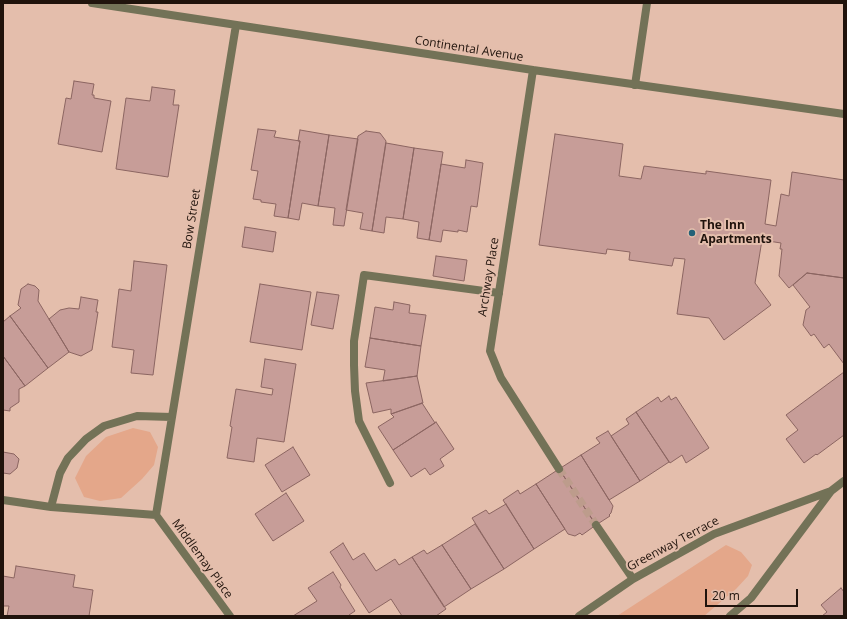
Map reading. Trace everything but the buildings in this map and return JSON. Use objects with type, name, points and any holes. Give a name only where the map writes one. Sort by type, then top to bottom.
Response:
[{"type":"street","name":"Continental Avenue","points":[[92,3],[533,70],[844,114]]},
{"type":"street","points":[[635,85],[647,3]]},
{"type":"street","name":"Bow Street","points":[[156,515],[236,25]]},
{"type":"street","name":"Archway Place","points":[[533,70],[490,351],[501,378],[559,469]]},
{"type":"street","points":[[390,483],[359,421],[355,385],[354,341],[364,275],[499,293]]},
{"type":"street","points":[[51,507],[60,473],[68,458],[86,438],[104,426],[137,416],[172,417]]},
{"type":"street","name":"Greenway Terrace","points":[[730,616],[751,598],[831,491],[844,481]]},
{"type":"street","name":"Greenway Terrace","points":[[578,616],[633,579],[714,534],[831,491]]},
{"type":"street","points":[[3,500],[51,507],[156,515]]},
{"type":"street","name":"Middlemay Place","points":[[156,515],[230,616]]},
{"type":"street","points":[[596,525],[633,579]]},
{"type":"shaded area","points":[[133,428],[150,432],[158,447],[154,465],[142,479],[121,498],[100,501],[84,497],[75,478],[86,456],[106,437]]},
{"type":"shaded area","points":[[726,545],[741,552],[752,565],[748,576],[736,589],[704,616],[617,616]]},
{"type":"tunnel","points":[[559,469],[596,525]]},
{"type":"place","name":"The Inn Apartments","points":[[692,233]]}]
